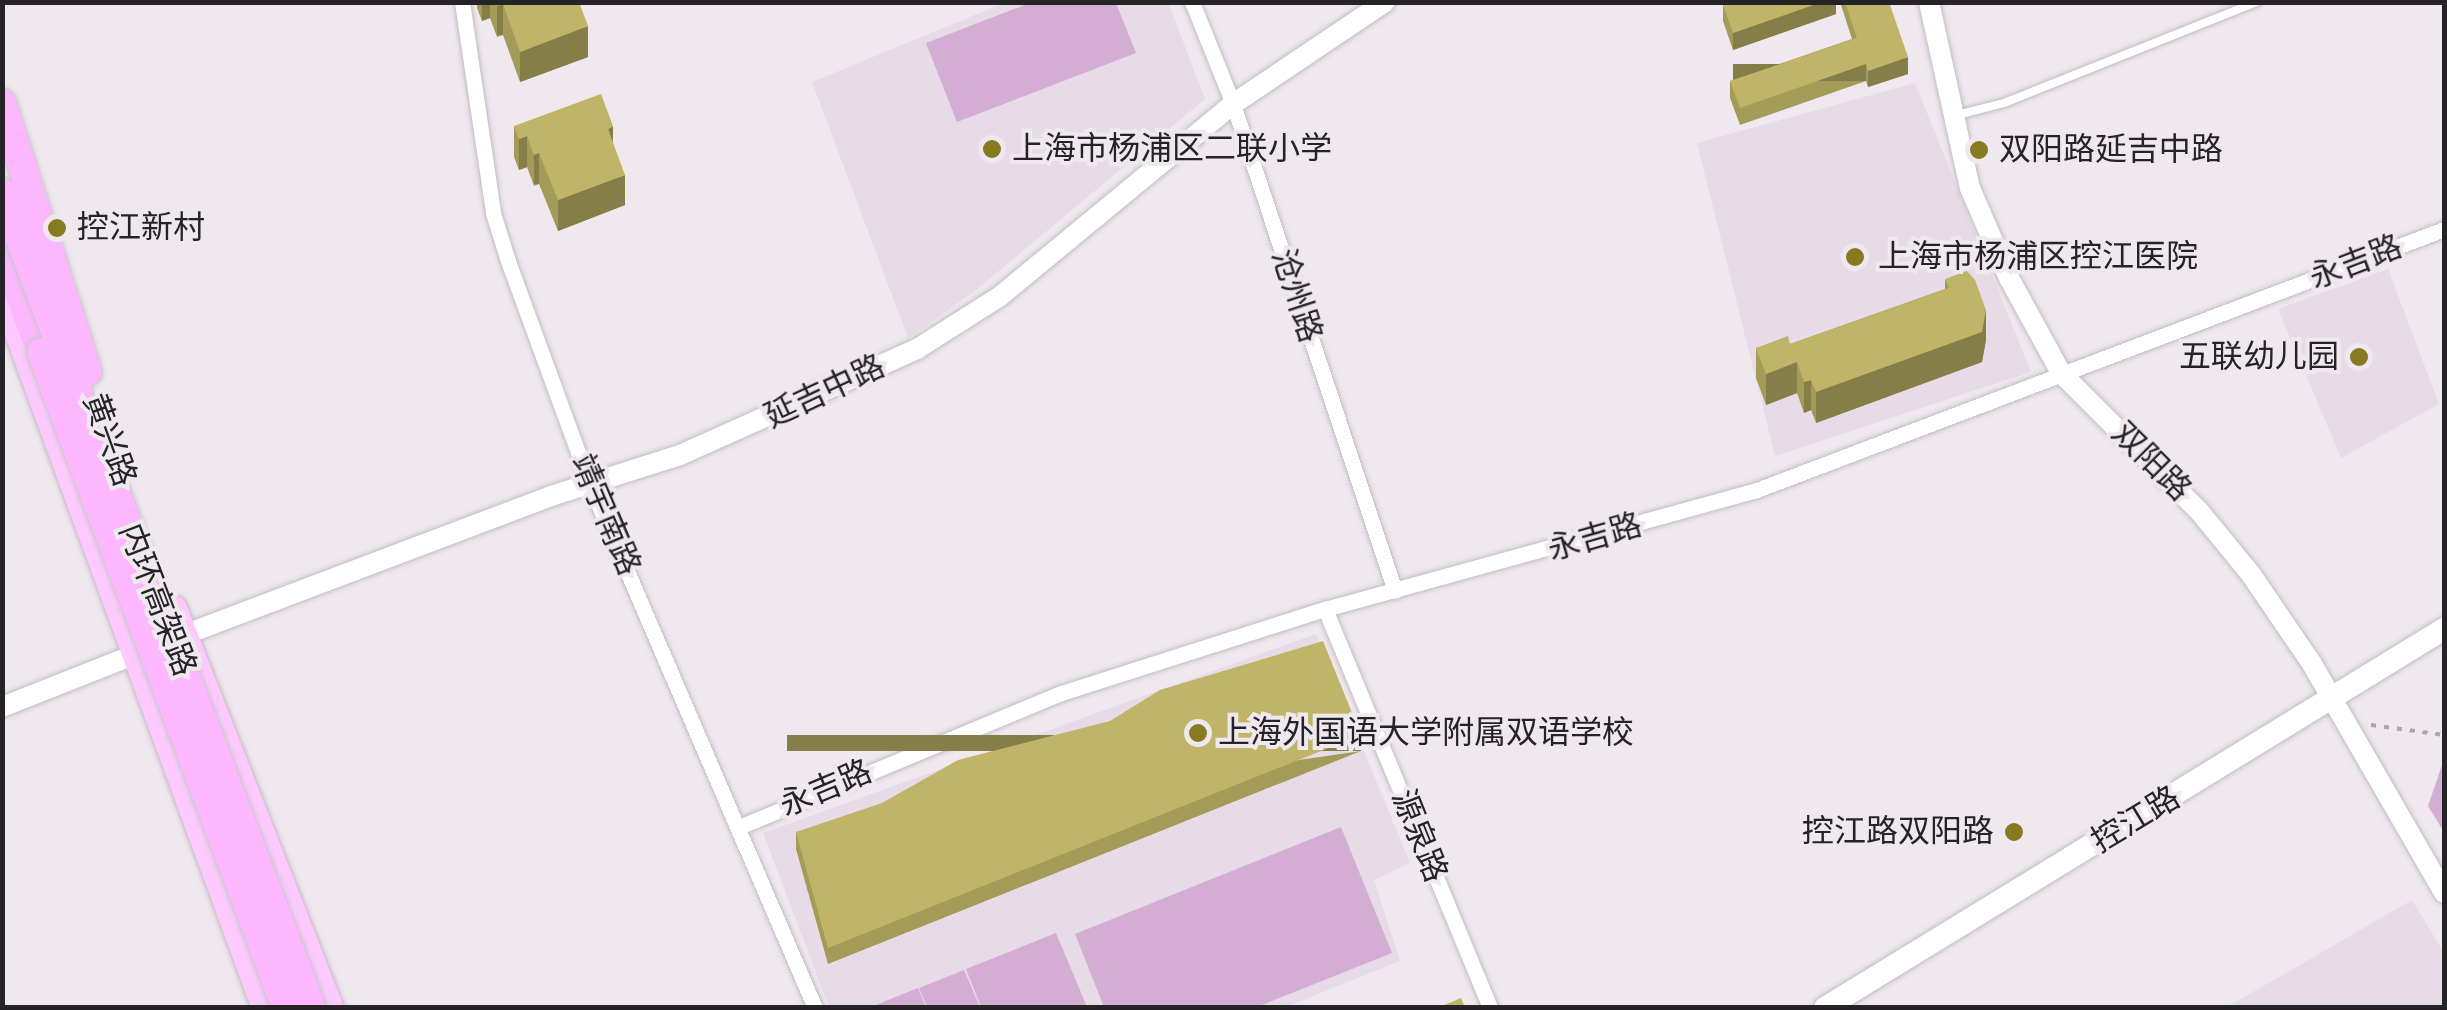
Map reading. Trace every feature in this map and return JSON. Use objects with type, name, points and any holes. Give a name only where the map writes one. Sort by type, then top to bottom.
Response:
[{"type":"highway","points":[[2,103],[136,542]]},
{"type":"highway","name":"内环高架路","points":[[2,192],[312,1008]]},
{"type":"highway","name":"内环高架路","points":[[2,246],[286,1008]]},
{"type":"highway","points":[[2,277],[41,352]]},
{"type":"main road","name":"黄兴路","points":[[2,149],[184,634],[331,1008]]},
{"type":"main road","name":"黄兴路","points":[[2,292],[264,1008]]},
{"type":"main road","name":"控江路","points":[[1825,1008],[2334,701],[2444,629]]},
{"type":"street","name":"靖宇南路","points":[[462,2],[493,213],[590,485],[815,1008]]},
{"type":"street","name":"沧州路","points":[[1192,2],[1233,104],[1394,592]]},
{"type":"street","name":"延吉中路","points":[[2,707],[184,634],[787,412],[917,349],[999,297],[1233,104],[1386,2]]},
{"type":"street","name":"双阳路","points":[[1928,2],[1984,227],[2062,373],[2198,510],[2250,574],[2334,701],[2444,893]]},
{"type":"street","name":"永吉路","points":[[739,826],[1062,693],[1325,609],[1754,491],[2444,230]]},
{"type":"street","name":"源泉路","points":[[1325,609],[1490,1008]]},
{"type":"lane","points":[[1954,116],[2004,103],[2256,2]]},
{"type":"path","points":[[2346,722],[2444,735]]},
{"type":"shaded area","name":"上海市杨浦区二联小学","points":[[1168,2],[1205,99],[975,291],[908,338],[812,82],[1004,3]]},
{"type":"shaded area","points":[[1030,3],[1116,3],[1136,53],[957,122],[926,43]]},
{"type":"shaded area","name":"上海市杨浦区控江医院","points":[[1915,83],[2031,372],[1775,456],[1697,143]]},
{"type":"shaded area","name":"五联幼儿园","points":[[2388,269],[2439,404],[2341,458],[2278,309]]},
{"type":"shaded area","name":"上海外国语大学附属双语学校","points":[[1316,634],[1410,863],[1374,880],[1400,961],[1286,1007],[829,1007],[763,833]]},
{"type":"shaded area","points":[[2444,759],[2444,832],[2428,806]]},
{"type":"shaded area","points":[[1341,827],[1392,953],[1257,1007],[1104,1007],[1075,934]]},
{"type":"shaded area","points":[[2412,900],[2444,953],[2444,1007],[2227,1007]]},
{"type":"shaded area","points":[[1056,933],[1087,1007],[981,1007],[966,969]]},
{"type":"shaded area","points":[[964,970],[980,1007],[927,1007],[919,988]]},
{"type":"shaded area","points":[[918,988],[926,1007],[873,1006]]},
{"type":"building","points":[[496,2],[579,2],[588,26],[520,52],[503,4],[497,6]]},
{"type":"building","points":[[1822,2],[1733,33],[1723,5]]},
{"type":"building","points":[[1845,2],[1889,2],[1908,57],[1868,71],[1866,64],[1740,108],[1730,81],[1857,38]]},
{"type":"building","points":[[601,94],[613,126],[608,129],[625,175],[558,200],[539,153],[534,155],[527,136],[519,139],[514,126]]},
{"type":"building","points":[[1967,271],[1975,280],[1986,310],[1982,332],[1816,392],[1811,380],[1804,382],[1797,362],[1766,374],[1756,348],[1788,336],[1790,344],[1949,288],[1945,279]]},
{"type":"building","points":[[1323,641],[1361,735],[828,948],[796,832],[882,803],[958,760],[1110,721],[1160,690]]},
{"type":"building","points":[[1461,998],[1465,1008],[1437,1008]]},
{"type":"place","name":"上海市杨浦区二联小学","points":[[992,149]]},
{"type":"place","name":"双阳路延吉中路","points":[[1979,150]]},
{"type":"place","name":"控江新村","points":[[57,228]]},
{"type":"place","name":"上海市杨浦区控江医院","points":[[1855,257]]},
{"type":"place","name":"五联幼儿园","points":[[2359,357]]},
{"type":"place","name":"上海外国语大学附属双语学校","points":[[1198,733]]},
{"type":"place","name":"控江路双阳路","points":[[2014,832]]}]
